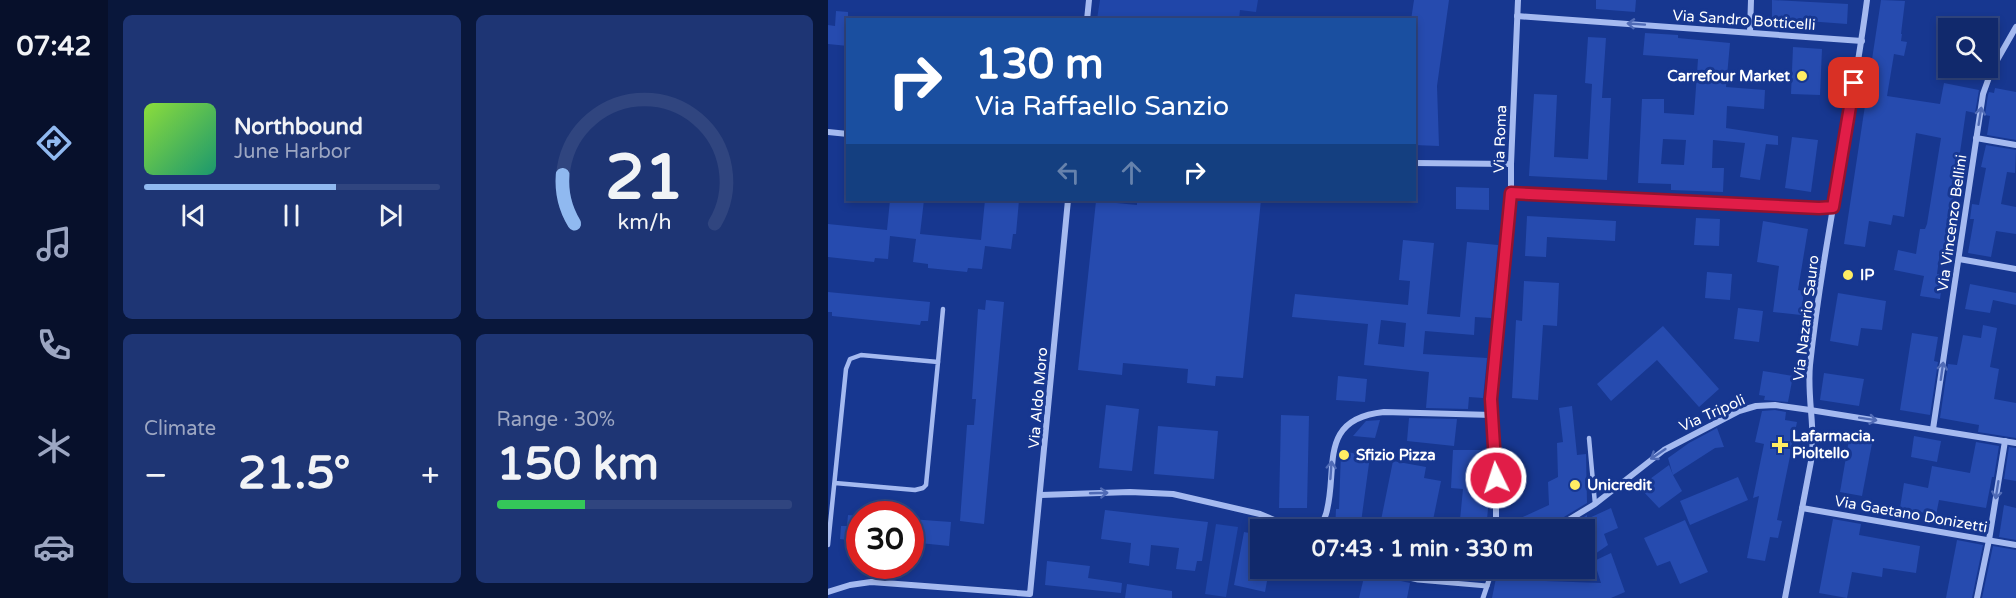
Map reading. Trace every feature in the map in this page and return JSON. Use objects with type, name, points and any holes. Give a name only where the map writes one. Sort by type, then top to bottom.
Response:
[{"type":"street","points":[[1087,18],[1089,0]]},
{"type":"street","name":"Via Roma","points":[[1496,519],[1491,399],[1511,193],[1518,0]]},
{"type":"street","points":[[1750,32],[1751,0]]},
{"type":"street","name":"Via Nazario Sauro","points":[[1785,598],[1812,456],[1814,436],[1810,410],[1811,359],[1867,0]]},
{"type":"street","name":"Via Sandro Botticelli","points":[[1517,16],[1862,41]]},
{"type":"street","name":"Via Vincenzo Bellini","points":[[1934,429],[1976,138],[1987,80],[2016,27]]},
{"type":"street","points":[[828,132],[846,134]]},
{"type":"street","points":[[1976,138],[2016,145]]},
{"type":"street","points":[[1416,163],[1511,164]]},
{"type":"street","points":[[1511,193],[1833,207]]},
{"type":"street","name":"Via Aldo Moro","points":[[1030,596],[1068,201]]},
{"type":"street","points":[[1959,259],[2016,269]]},
{"type":"street","name":"Via Tripoli","points":[[1570,519],[1595,504],[1664,450],[1739,411],[1756,406],[1770,405],[1810,410],[2016,442]]},
{"type":"street","points":[[1323,519],[1327,508],[1334,447],[1340,434],[1351,424],[1366,416],[1384,412],[1492,415]]},
{"type":"street","points":[[1977,598],[2005,441]]},
{"type":"street","points":[[1041,495],[1130,492],[1173,494],[1260,514],[1272,519]]},
{"type":"street","name":"Via Gaetano Donizetti","points":[[1802,508],[2016,545]]},
{"type":"street","points":[[1414,579],[1487,586]]},
{"type":"street","points":[[1483,598],[1489,579]]},
{"type":"street","points":[[828,592],[857,583],[878,582],[1030,596]]},
{"type":"lane","points":[[835,483],[915,490],[926,485],[943,309]]},
{"type":"lane","points":[[828,545],[846,369],[850,359],[861,355],[938,362]]},
{"type":"lane","points":[[1589,438],[1595,504]]},
{"type":"shaded area","points":[[1100,0],[1258,0],[1256,12],[1240,10],[1239,18],[1097,18]]},
{"type":"shaded area","points":[[1216,524],[1238,527],[1226,597],[1205,594]]},
{"type":"building","points":[[1414,0],[1449,0],[1437,86],[1439,146],[1416,145],[1416,18],[1411,18]]},
{"type":"building","points":[[1596,0],[1636,0],[1635,12],[1596,9]]},
{"type":"building","points":[[1772,0],[1848,4],[1847,24],[1772,19]]},
{"type":"building","points":[[1881,0],[1905,1],[1901,41],[1907,42],[1904,56],[1894,54],[1887,96],[1940,104],[1944,83],[1979,90],[1975,113],[1966,111],[1953,201],[1962,202],[1959,217],[1951,216],[1946,252],[1940,251],[1937,274],[1943,275],[1940,299],[1920,296],[1924,276],[1894,270],[1898,250],[1916,254],[1920,229],[1925,229],[1927,224],[1941,138],[1916,133],[1904,217],[1893,215],[1891,225],[1869,221],[1865,247],[1844,244]]},
{"type":"building","points":[[836,11],[848,12],[846,46],[828,44],[828,25],[835,26]]},
{"type":"building","points":[[1645,33],[1678,35],[1678,38],[1730,43],[1726,87],[1765,90],[1764,109],[1727,106],[1726,128],[1778,136],[1778,145],[1766,144],[1760,180],[1740,177],[1745,143],[1713,140],[1712,168],[1724,168],[1723,192],[1671,190],[1671,184],[1638,183],[1642,99],[1664,99],[1664,113],[1694,115],[1698,59],[1643,55]],"holes":[[[1663,139],[1686,140],[1684,165],[1661,164]]]},
{"type":"building","points":[[1588,37],[1606,38],[1602,98],[1611,98],[1607,180],[1529,176],[1534,94],[1557,95],[1554,157],[1588,159],[1592,84],[1585,83]]},
{"type":"building","points":[[1793,47],[1822,49],[1820,95],[1791,94]]},
{"type":"building","points":[[1995,88],[2016,92],[2016,140],[1987,135],[1990,116],[1985,115],[1988,95],[1989,92],[1994,93]]},
{"type":"building","points":[[1792,137],[1818,140],[1811,192],[1785,188]]},
{"type":"building","points":[[1986,145],[2016,150],[2015,173],[2007,172],[2001,204],[2016,207],[2016,234],[1996,231],[1991,257],[1968,253],[1974,219],[1970,219],[1972,204],[1979,205],[1986,168],[1981,167]]},
{"type":"building","points":[[1456,187],[1489,188],[1489,210],[1456,209]]},
{"type":"building","points":[[890,201],[924,201],[920,234],[981,240],[985,201],[1019,201],[1016,234],[1013,234],[1011,249],[985,246],[982,269],[968,268],[967,272],[928,268],[928,264],[913,262],[916,239],[890,236],[888,259],[875,258],[874,262],[828,257],[828,224],[887,230]]},
{"type":"building","points":[[1096,201],[1137,205],[1137,201],[1261,201],[1243,378],[1216,376],[1215,386],[1187,383],[1188,369],[1123,363],[1122,375],[1078,370]]},
{"type":"building","points":[[1527,216],[1616,221],[1615,241],[1547,237],[1546,257],[1525,256]]},
{"type":"building","points":[[1696,218],[1720,219],[1719,246],[1694,245]]},
{"type":"building","points":[[1763,221],[1808,229],[1798,290],[1804,291],[1801,315],[1773,312],[1779,266],[1757,262]]},
{"type":"building","points":[[1403,240],[1434,243],[1427,314],[1460,317],[1467,242],[1498,245],[1491,318],[1475,317],[1474,335],[1425,331],[1423,354],[1487,358],[1483,398],[1469,397],[1468,409],[1426,408],[1429,372],[1364,365],[1368,324],[1292,317],[1295,294],[1408,305],[1410,281],[1399,280]],"holes":[[[1381,320],[1406,323],[1404,347],[1378,344]]]},
{"type":"building","points":[[1707,272],[1732,274],[1730,300],[1705,298]]},
{"type":"building","points":[[1524,281],[1559,283],[1557,326],[1543,325],[1538,400],[1512,398],[1516,320],[1522,321]]},
{"type":"building","points":[[1970,284],[2016,293],[2016,305],[1993,300],[1990,313],[1965,309]]},
{"type":"building","points":[[828,292],[930,302],[928,321],[921,321],[920,325],[832,316],[832,312],[828,312]]},
{"type":"building","points":[[1838,293],[1886,301],[1882,330],[1861,328],[1858,346],[1830,341]]},
{"type":"building","points":[[986,300],[1004,302],[984,524],[960,521],[967,425],[974,425],[976,399],[972,399],[978,309],[985,310]]},
{"type":"building","points":[[1738,308],[1763,311],[1759,342],[1734,339]]},
{"type":"building","points":[[1983,325],[1997,328],[1990,367],[1999,369],[1994,399],[2016,403],[2016,438],[1978,432],[1979,425],[1940,418],[1948,364],[1957,365],[1963,335],[1981,338]]},
{"type":"building","points":[[1663,326],[1719,389],[1699,407],[1657,360],[1611,401],[1597,384]]},
{"type":"building","points":[[1912,333],[1938,337],[1934,361],[1938,362],[1930,415],[1900,410]]},
{"type":"building","points":[[1763,371],[1793,376],[1788,402],[1764,400],[1765,396],[1759,395]]},
{"type":"building","points":[[1824,373],[1864,379],[1859,406],[1820,400]]},
{"type":"building","points":[[1338,376],[1367,379],[1365,402],[1336,400]]},
{"type":"building","points":[[1106,405],[1139,409],[1132,471],[1099,468]]},
{"type":"building","points":[[1572,406],[1577,455],[1586,454],[1587,503],[1561,519],[1518,519],[1549,505],[1548,482],[1558,477],[1557,443],[1563,442],[1559,408]]},
{"type":"building","points":[[1762,411],[1786,412],[1785,420],[1797,422],[1777,520],[1782,521],[1778,538],[1770,537],[1765,561],[1747,558],[1759,496],[1753,498],[1764,444],[1755,442]]},
{"type":"building","points":[[1281,415],[1309,416],[1307,508],[1279,508]]},
{"type":"building","points":[[1409,418],[1457,419],[1454,446],[1407,441]]},
{"type":"building","points":[[1380,420],[1375,438],[1353,436],[1366,421]]},
{"type":"building","points":[[1158,426],[1218,431],[1214,479],[1154,474]]},
{"type":"building","points":[[1717,428],[1724,447],[1715,448],[1673,475],[1668,458],[1689,443]]},
{"type":"building","points":[[1850,434],[1873,438],[1862,496],[1840,492]]},
{"type":"building","points":[[1914,436],[1941,441],[1937,462],[1911,457]]},
{"type":"building","points":[[1976,442],[1999,446],[1986,508],[1939,500],[1936,515],[1900,508],[1904,483],[1928,488],[1932,466],[1970,473]]},
{"type":"building","points":[[2009,447],[2016,448],[2016,481],[2004,479]]},
{"type":"building","points":[[1453,450],[1487,450],[1489,498],[1487,519],[1460,519],[1463,489],[1451,488]]},
{"type":"building","points":[[1341,451],[1370,456],[1361,519],[1336,519],[1336,509],[1339,509]]},
{"type":"building","points":[[1393,461],[1426,467],[1424,478],[1441,481],[1433,519],[1381,519]]},
{"type":"building","points":[[1669,465],[1682,491],[1659,508],[1639,487]]},
{"type":"building","points":[[1738,477],[1748,500],[1690,525],[1680,501]]},
{"type":"building","points":[[2004,505],[2016,508],[2016,540],[1999,537]]},
{"type":"building","points":[[1611,508],[1618,528],[1604,534],[1608,545],[1595,554],[1595,519],[1587,519]]},
{"type":"building","points":[[1105,510],[1208,522],[1202,561],[1197,561],[1195,571],[1176,569],[1179,548],[1151,545],[1149,566],[1129,563],[1131,543],[1101,539]]},
{"type":"building","points":[[1833,519],[1861,524],[1859,535],[1920,546],[1916,573],[1883,568],[1882,577],[1852,572],[1847,598],[1819,593]]},
{"type":"building","points":[[924,520],[951,522],[949,546],[924,543]]},
{"type":"building","points":[[1685,520],[1708,572],[1680,584],[1670,561],[1657,566],[1644,538]]},
{"type":"building","points":[[841,526],[846,526],[846,540],[840,539]]},
{"type":"building","points":[[1244,532],[1250,533],[1250,579],[1267,579],[1265,592],[1234,585]]},
{"type":"building","points":[[1957,540],[1983,545],[1972,598],[1946,598]]},
{"type":"building","points":[[1993,546],[2016,550],[2016,598],[1982,598]]},
{"type":"building","points":[[1611,553],[1625,592],[1611,598],[1492,598],[1496,579],[1601,583],[1595,561]]},
{"type":"building","points":[[1047,561],[1090,566],[1088,578],[1122,583],[1121,593],[1045,585]]},
{"type":"building","points":[[1364,579],[1392,579],[1410,583],[1407,598],[1359,598]]},
{"type":"building","points":[[1127,584],[1172,591],[1172,598],[1125,598]]},
{"type":"place","name":"Carrefour Market","points":[[1802,76]]},
{"type":"place","name":"IP","points":[[1848,275]]},
{"type":"place","name":"Lafarmacia. Pioltello","points":[[1780,445]]},
{"type":"place","name":"Sfizio Pizza","points":[[1344,455]]},
{"type":"place","name":"Unicredit","points":[[1575,485]]},
{"type":"route","points":[[1496,478],[1491,399],[1511,193],[1833,207],[1854,83]]}]
